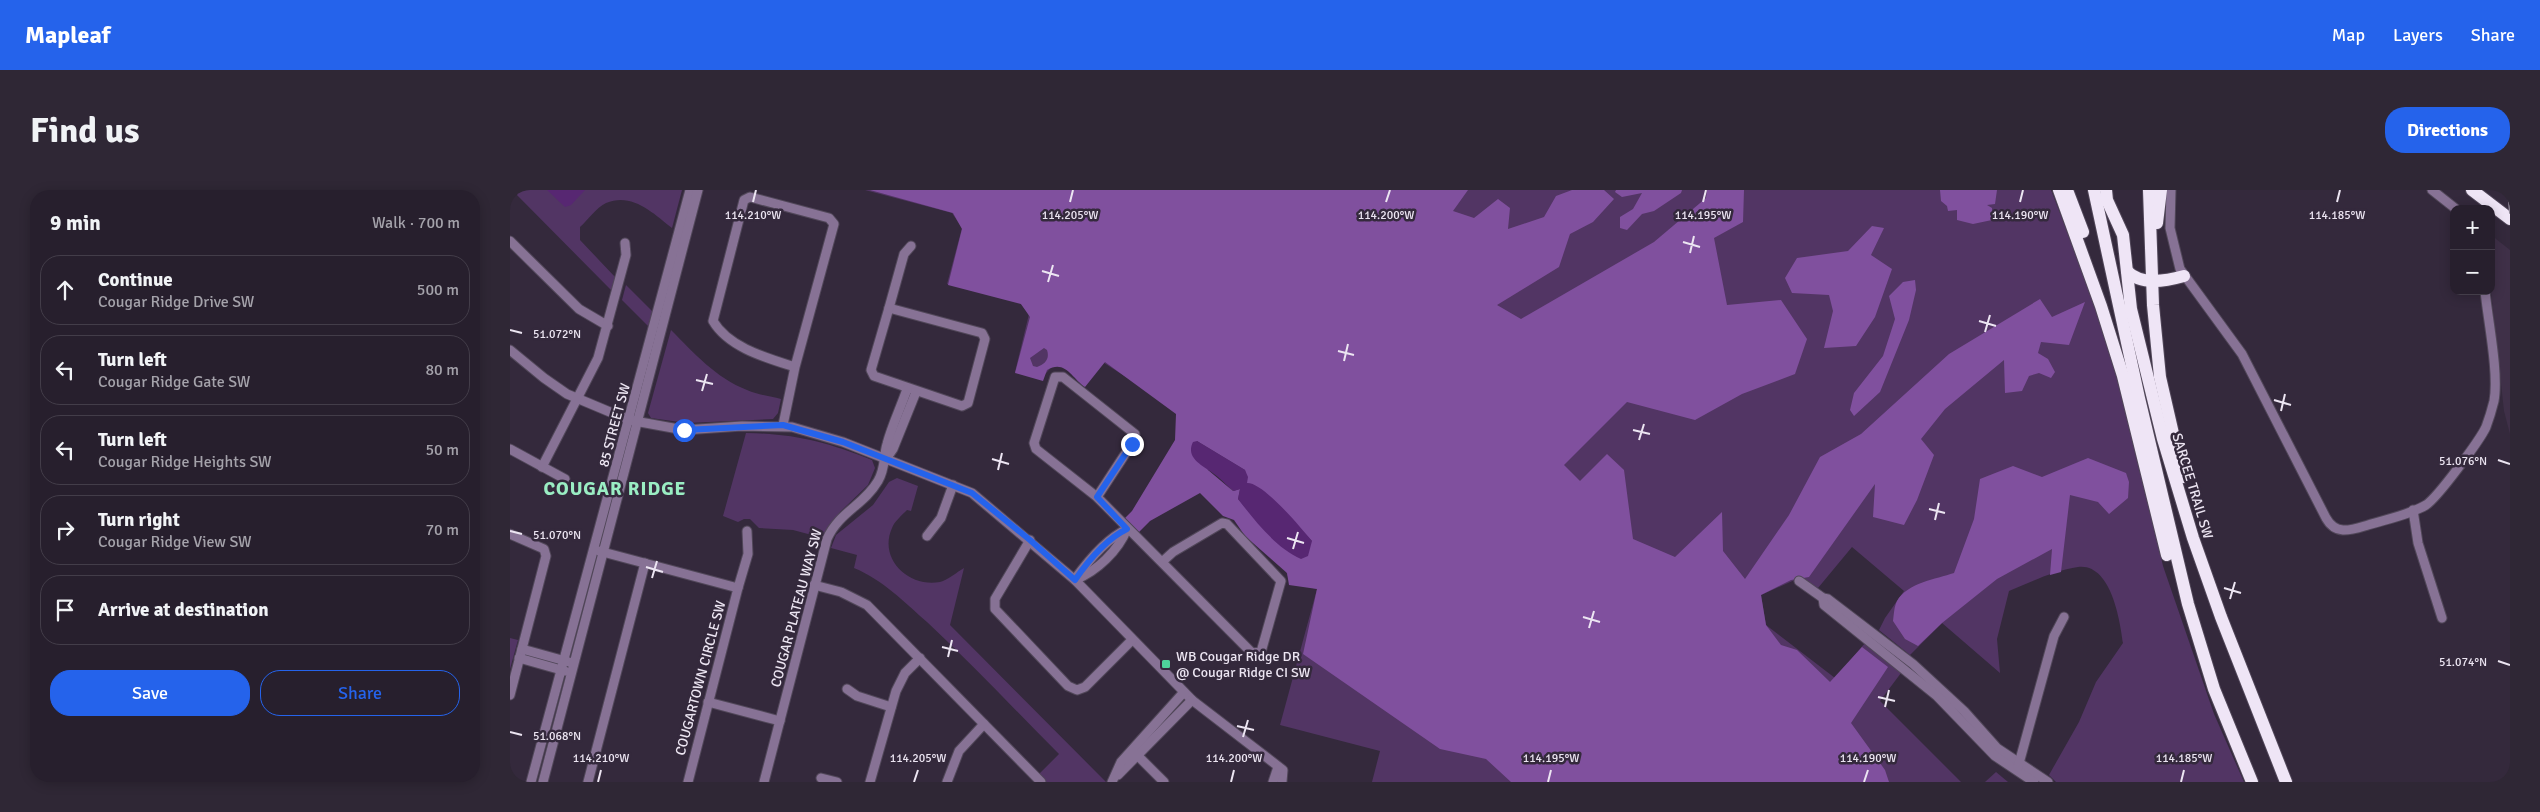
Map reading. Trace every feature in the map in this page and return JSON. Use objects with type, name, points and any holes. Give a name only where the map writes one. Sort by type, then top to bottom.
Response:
[{"type":"highway","points":[[2058,190],[2101,306],[2124,376],[2173,577],[2201,661],[2214,689]]},
{"type":"highway","points":[[2067,190],[2139,398]]},
{"type":"highway","name":"SARCEE TRAIL SW","points":[[2094,190],[2139,398],[2182,580],[2214,689],[2252,782]]},
{"type":"highway","name":"SARCEE TRAIL SW","points":[[2106,190],[2107,200],[2123,235],[2129,298],[2143,365],[2193,538],[2243,678],[2286,782]]},
{"type":"highway","points":[[2149,190],[2152,280],[2160,377],[2188,500],[2193,538]]},
{"type":"highway","points":[[2152,255],[2161,190]]},
{"type":"highway","points":[[2476,190],[2510,210]]},
{"type":"highway","points":[[2476,190],[2510,219]]},
{"type":"highway","points":[[2127,271],[2138,279],[2152,280],[2184,276]]},
{"type":"street","name":"85 STREET SW","points":[[543,782],[574,663],[629,420],[690,190]]},
{"type":"street","name":"85 STREET SW","points":[[531,782],[564,660],[639,422],[698,190]]},
{"type":"street","points":[[2172,190],[2169,210],[2170,231],[2176,258],[2184,276],[2242,354],[2312,493],[2332,528],[2349,530],[2413,510],[2426,504],[2436,496],[2485,428],[2494,400],[2494,378],[2485,295]]},
{"type":"street","points":[[2432,190],[2451,205]]},
{"type":"street","points":[[783,425],[795,367],[834,224],[829,218],[750,198],[744,200],[713,320],[724,333],[746,349],[795,367]]},
{"type":"street","points":[[510,240],[579,309],[608,326]]},
{"type":"street","points":[[542,467],[598,358],[626,255],[625,243]]},
{"type":"street","points":[[889,308],[982,333],[985,339],[968,403],[962,406],[912,391],[874,376],[871,370],[904,254],[911,246]]},
{"type":"street","points":[[510,350],[544,378],[578,400],[629,420],[684,430],[783,425],[829,437],[953,485],[982,500],[1075,580],[1192,700],[1282,770],[1282,782]]},
{"type":"street","points":[[1097,497],[1135,439],[1134,434],[1063,377],[1055,377],[1034,443],[1036,449],[1097,497],[1252,654],[1261,652],[1282,581],[1227,524],[1222,523],[1173,552],[1162,562]]},
{"type":"street","name":"COUGAR PLATEAU WAY SW","points":[[764,782],[827,539],[833,526],[873,489],[886,459],[893,449],[912,391]]},
{"type":"street","points":[[510,448],[565,479]]},
{"type":"street","points":[[927,536],[941,518],[953,485]]},
{"type":"street","points":[[2413,510],[2418,543],[2442,618]]},
{"type":"street","points":[[1075,580],[1090,574],[1122,541],[1127,529]]},
{"type":"street","points":[[738,588],[748,554],[747,530]]},
{"type":"street","points":[[510,534],[544,549],[546,556],[510,695]]},
{"type":"street","points":[[1030,540],[995,599],[995,609],[1068,686],[1077,690],[1086,687],[1132,640]]},
{"type":"street","name":"COUGARTOWN CIRCLE SW","points":[[599,551],[738,588],[688,782]]},
{"type":"street","points":[[588,782],[645,563]]},
{"type":"street","points":[[1799,581],[1822,598],[1828,598],[1958,705],[1997,748],[2034,782]]},
{"type":"street","points":[[814,585],[855,598],[867,605],[1040,782]]},
{"type":"street","points":[[2017,767],[2054,636],[2064,617]]},
{"type":"street","points":[[522,648],[574,663]]},
{"type":"street","points":[[519,658],[571,673]]},
{"type":"street","points":[[870,782],[891,706],[900,681],[920,658]]},
{"type":"street","points":[[847,689],[857,696],[891,706]]},
{"type":"street","points":[[1112,781],[1121,762],[1184,692]]},
{"type":"street","points":[[1112,781],[1192,700]]},
{"type":"street","points":[[708,702],[780,721]]},
{"type":"street","points":[[947,782],[959,751],[984,724]]},
{"type":"street","points":[[1136,755],[1164,782]]},
{"type":"street","points":[[1272,782],[1278,767]]},
{"type":"street","points":[[2017,767],[2048,782]]},
{"type":"street","points":[[821,778],[837,782]]},
{"type":"shaded area","points":[[512,190],[682,190],[672,228],[642,206],[625,200],[606,203],[580,227],[580,240],[615,277],[612,291]]},
{"type":"shaded area","points":[[547,190],[585,190],[571,205],[565,207]]},
{"type":"shaded area","points":[[865,190],[2051,190],[2102,322],[2139,459],[2163,566],[2214,714],[2244,782],[2056,782],[2049,775],[2079,722],[2096,682],[2123,643],[2112,595],[2099,574],[2089,568],[2078,567],[2061,571],[2009,591],[1997,639],[2000,673],[1942,623],[1910,655],[1879,630],[1904,591],[1852,547],[1818,588],[1799,578],[1761,595],[1766,625],[1835,678],[1865,643],[1901,673],[1880,701],[1961,782],[1372,782],[1380,751],[1280,725],[1317,589],[1290,583],[1286,571],[1176,409],[1101,361],[1066,365],[1054,364],[1041,379],[1015,372],[1029,314],[1019,302],[947,284],[962,228],[952,213]]},
{"type":"shaded area","points":[[870,190],[1468,190],[1453,211],[1474,218],[1498,199],[1510,208],[1508,229],[1544,217],[1556,196],[1572,190],[1604,190],[1614,199],[1593,222],[1570,234],[1559,267],[1497,305],[1521,319],[1654,242],[1706,198],[1707,190],[1744,190],[1743,222],[1714,238],[1727,305],[1781,300],[1807,339],[1795,374],[1742,394],[1695,420],[1627,402],[1564,465],[1580,481],[1607,454],[1624,470],[1633,539],[1675,557],[1722,512],[1723,551],[1745,579],[1789,515],[1820,457],[1861,434],[1949,354],[2040,299],[2052,317],[2085,302],[2069,345],[2041,342],[2038,353],[2048,359],[2055,372],[2051,378],[2039,373],[2029,376],[2022,391],[2005,393],[2004,360],[1945,409],[1921,439],[1934,455],[1917,500],[1904,525],[1873,517],[1875,484],[1809,577],[1791,580],[1761,595],[1766,625],[1781,645],[1797,650],[1830,682],[1862,647],[1888,667],[1851,723],[1885,770],[1889,782],[1511,782],[1486,759],[1440,749],[1303,654],[1317,589],[1289,585],[1287,573],[1245,536],[1234,520],[1223,516],[1200,493],[1150,521],[1139,532],[1125,518],[1132,511],[1175,440],[1176,414],[1105,362],[1085,387],[1068,371],[1059,367],[1047,370],[1043,381],[1015,373],[1030,317],[1021,304],[948,285],[962,229],[953,213]],"holes":[[[1044,348],[1048,353],[1046,361],[1037,367],[1033,366],[1030,358]],[[1197,441],[1245,470],[1247,483],[1286,514],[1312,541],[1280,543],[1270,535],[1238,499],[1240,489],[1233,491],[1208,470]]]},
{"type":"shaded area","points":[[1616,190],[1682,190],[1681,193],[1654,211],[1642,214],[1627,230],[1620,228],[1620,217],[1633,209],[1642,193],[1622,197],[1615,192]]},
{"type":"shaded area","points":[[1940,190],[1997,190],[1995,204],[1987,205],[1992,208],[1992,220],[1973,224],[1957,220],[1957,210],[1948,211],[1947,206],[1941,201]]},
{"type":"shaded area","points":[[1872,226],[1884,228],[1871,255],[1892,269],[1875,317],[1856,346],[1824,348],[1833,311],[1829,295],[1792,293],[1785,278],[1797,258],[1848,251]]},
{"type":"shaded area","points":[[2495,238],[2510,250],[2510,434],[2504,411],[2491,295],[2495,295]]},
{"type":"shaded area","points":[[1915,280],[1916,290],[1909,320],[1880,392],[1854,416],[1850,410],[1854,393],[1883,356],[1895,319],[1889,296],[1903,282]]},
{"type":"shaded area","points":[[626,285],[653,312],[649,327],[622,300]]},
{"type":"shaded area","points":[[671,330],[706,364],[725,379],[751,392],[781,399],[778,413],[773,419],[687,423],[651,418],[648,413]]},
{"type":"shaded area","points":[[746,433],[780,435],[811,440],[872,460],[875,468],[868,485],[840,512],[823,538],[793,530],[759,528],[750,519],[738,522],[723,516]]},
{"type":"shaded area","points":[[1197,441],[1245,470],[1248,477],[1247,483],[1254,485],[1272,497],[1312,541],[1308,556],[1301,559],[1283,548],[1259,525],[1238,499],[1240,489],[1234,491],[1194,458],[1191,448],[1193,442]]},
{"type":"shaded area","points":[[2088,458],[2126,473],[2129,482],[2128,498],[2109,514],[2098,502],[2070,495],[2061,572],[2050,575],[2052,549],[1997,579],[1942,623],[1918,646],[1905,639],[1893,621],[1897,601],[1915,586],[1954,573],[1974,519],[1980,479],[2013,466],[2042,477]]},
{"type":"shaded area","points":[[897,478],[918,486],[911,511],[907,510],[896,521],[889,539],[889,550],[899,569],[907,576],[928,583],[943,581],[964,568],[950,625],[1106,782],[1041,782],[1036,777],[1059,754],[927,622],[884,585],[854,568],[857,555],[831,548],[836,535],[873,505],[889,482]]},
{"type":"shaded area","points":[[510,638],[518,640],[510,669]]},
{"type":"shaded area","points":[[1996,772],[2008,782],[1985,782]]},
{"type":"railway","points":[[2508,190],[2510,213]]},
{"type":"place","name":"WB Cougar Ridge DR @ Cougar Ridge CI SW","points":[[1166,664]]},
{"type":"district","name":"COUGAR RIDGE","points":[[615,488]]},
{"type":"route","points":[[684,430],[783,425],[843,442],[972,493],[1030,540],[1075,580],[1084,566],[1116,534],[1127,529],[1097,497],[1109,482],[1132,444]]}]
